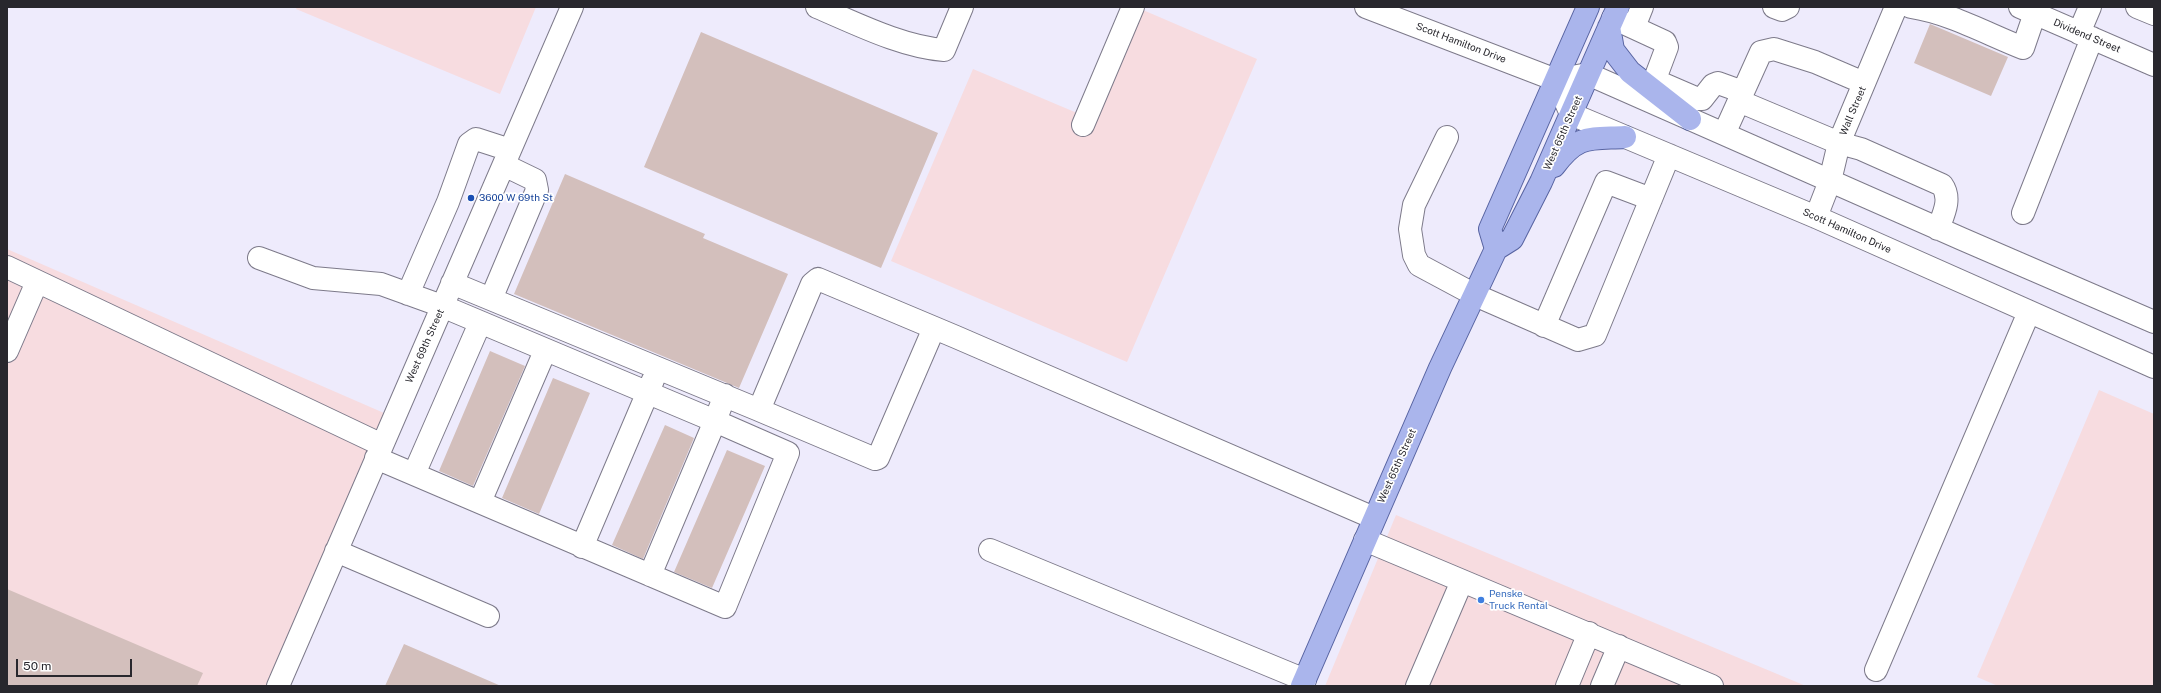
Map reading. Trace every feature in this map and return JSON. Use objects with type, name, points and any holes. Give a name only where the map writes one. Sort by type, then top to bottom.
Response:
[{"type":"main road","points":[[1496,249],[1490,229],[1588,7]]},
{"type":"main road","points":[[1613,17],[1613,50],[1630,72],[1690,119]]},
{"type":"main road","name":"West 65th Street","points":[[1303,683],[1374,518],[1474,295],[1496,249],[1512,239],[1541,182],[1613,17]]},
{"type":"main road","points":[[1541,182],[1563,154],[1577,142],[1593,139],[1625,137]]},
{"type":"street","name":"West 69th Street","points":[[278,686],[572,7]]},
{"type":"street","points":[[817,7],[870,29],[927,49],[944,50],[962,7]]},
{"type":"street","points":[[1083,125],[1133,7]]},
{"type":"street","name":"Scott Hamilton Drive","points":[[1366,7],[1556,80]]},
{"type":"street","points":[[1634,27],[1642,7]]},
{"type":"street","points":[[1774,7],[1782,10],[1788,7]]},
{"type":"street","name":"Wall Street","points":[[1816,217],[1830,181],[1839,143],[1896,7]]},
{"type":"street","points":[[1911,7],[1922,9],[1969,26],[2023,48],[2028,10]]},
{"type":"street","points":[[2023,214],[2086,36],[2090,7]]},
{"type":"street","points":[[2137,7],[2154,14]]},
{"type":"street","name":"Dividend Street","points":[[2028,10],[2154,65]]},
{"type":"street","points":[[1613,17],[1665,42],[1667,47],[1651,89]]},
{"type":"street","points":[[1724,134],[1762,52],[1774,49],[1815,62],[1864,83]]},
{"type":"street","points":[[1571,114],[1556,80],[1588,74],[1698,99],[1702,99],[1713,85],[1718,83],[1741,97],[1839,143],[1867,152],[1942,185],[1947,199],[1938,229]]},
{"type":"street","name":"Scott Hamilton Drive","points":[[1571,114],[1816,217],[2154,367]]},
{"type":"street","points":[[1690,119],[1938,229],[2153,318]]},
{"type":"street","points":[[1447,137],[1414,205],[1410,229],[1412,245],[1419,265],[1474,295],[1578,340],[1595,335],[1669,155]]},
{"type":"street","points":[[408,294],[448,202],[469,144],[476,139],[507,158],[535,180],[537,190],[491,299]]},
{"type":"street","points":[[1544,326],[1606,182],[1651,199]]},
{"type":"street","points":[[7,267],[188,352],[301,408],[379,452],[414,474],[725,607],[788,453],[442,306],[381,284],[312,278],[259,258]]},
{"type":"street","points":[[759,410],[815,280],[818,279],[1374,518]]},
{"type":"street","points":[[452,283],[725,395],[875,459],[878,458],[934,328]]},
{"type":"street","points":[[7,351],[45,286]]},
{"type":"street","points":[[1876,670],[2029,312]]},
{"type":"street","points":[[414,474],[480,322]]},
{"type":"street","points":[[480,502],[545,351]]},
{"type":"street","points":[[582,546],[658,368]]},
{"type":"street","points":[[650,575],[725,395]]},
{"type":"street","points":[[1365,540],[1619,646],[1678,679],[1712,686]]},
{"type":"street","points":[[990,550],[1303,683]]},
{"type":"street","points":[[336,551],[488,616]]},
{"type":"street","points":[[1417,686],[1462,580]]},
{"type":"street","points":[[1567,686],[1589,634]]},
{"type":"street","points":[[1602,686],[1619,646]]},
{"type":"shaded area","points":[[297,7],[536,7],[500,94],[296,9]]},
{"type":"shaded area","points":[[1136,7],[1257,59],[1127,362],[891,261],[973,69],[1077,113]]},
{"type":"shaded area","points":[[7,249],[384,413],[266,686],[7,686]]},
{"type":"shaded area","points":[[2099,390],[2154,414],[2154,686],[1998,686],[1977,677]]},
{"type":"shaded area","name":"Penske Truck Rental","points":[[1396,515],[1806,686],[1325,686]]},
{"type":"building","points":[[1930,24],[2008,57],[1991,96],[1914,63]]},
{"type":"building","points":[[701,32],[938,133],[881,268],[644,167]]},
{"type":"building","points":[[565,174],[705,234],[703,238],[788,274],[739,388],[514,294]]},
{"type":"building","points":[[490,351],[525,366],[473,486],[439,471]]},
{"type":"building","points":[[553,378],[590,393],[539,514],[502,498]]},
{"type":"building","points":[[665,425],[694,438],[643,559],[612,545]]},
{"type":"building","points":[[727,450],[765,466],[712,588],[674,572]]},
{"type":"building","points":[[7,589],[203,673],[197,686],[7,686]]},
{"type":"building","points":[[404,644],[501,686],[385,686]]},
{"type":"place","name":"3600 W 69th St","points":[[471,198]]},
{"type":"place","name":"Penske Truck Rental","points":[[1481,600]]}]
